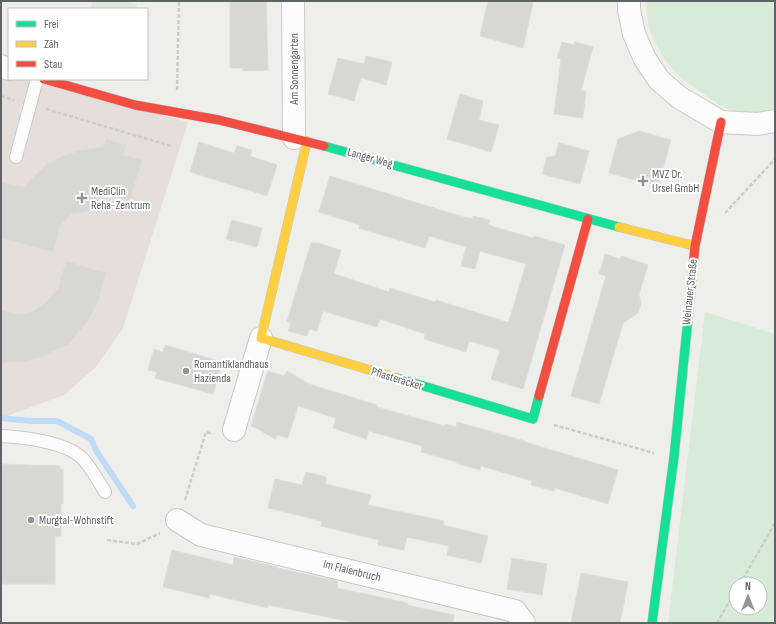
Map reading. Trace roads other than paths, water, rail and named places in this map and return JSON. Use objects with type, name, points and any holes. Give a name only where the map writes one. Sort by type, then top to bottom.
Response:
[{"type":"street","name":"Am Sonnengarten","points":[[293,1],[300,139]]},
{"type":"street","points":[[630,1],[629,10],[634,34],[645,59],[659,80],[680,98],[721,122],[757,124],[775,121]]},
{"type":"street","name":"Langer Weg","points":[[47,80],[135,106],[219,120],[300,139],[588,219],[694,246]]},
{"type":"street","name":"Weinauer Straße","points":[[652,623],[674,457],[694,246],[721,122]]},
{"type":"street","points":[[234,430],[261,338],[300,139]]},
{"type":"street","name":"Pflasteräcker","points":[[261,338],[533,419],[588,219]]},
{"type":"street","name":"Im Flaienbruch","points":[[177,520],[201,535],[515,611],[524,623]]},
{"type":"lane","points":[[16,158],[37,80]]},
{"type":"lane","points":[[1,436],[45,441],[82,458],[105,492]]},
{"type":"waterway","points":[[1,418],[31,421],[57,421],[91,439],[97,452],[133,506]]},
{"type":"place","name":"MVZ Dr. Ursel GmbH","points":[[643,181]]},
{"type":"place","name":"MediClin Reha-Zentrum","points":[[82,198]]},
{"type":"place","name":"Romantiklandhaus Hazienda","points":[[186,371]]},
{"type":"place","name":"Murgtal-Wohnstift","points":[[31,520]]}]
